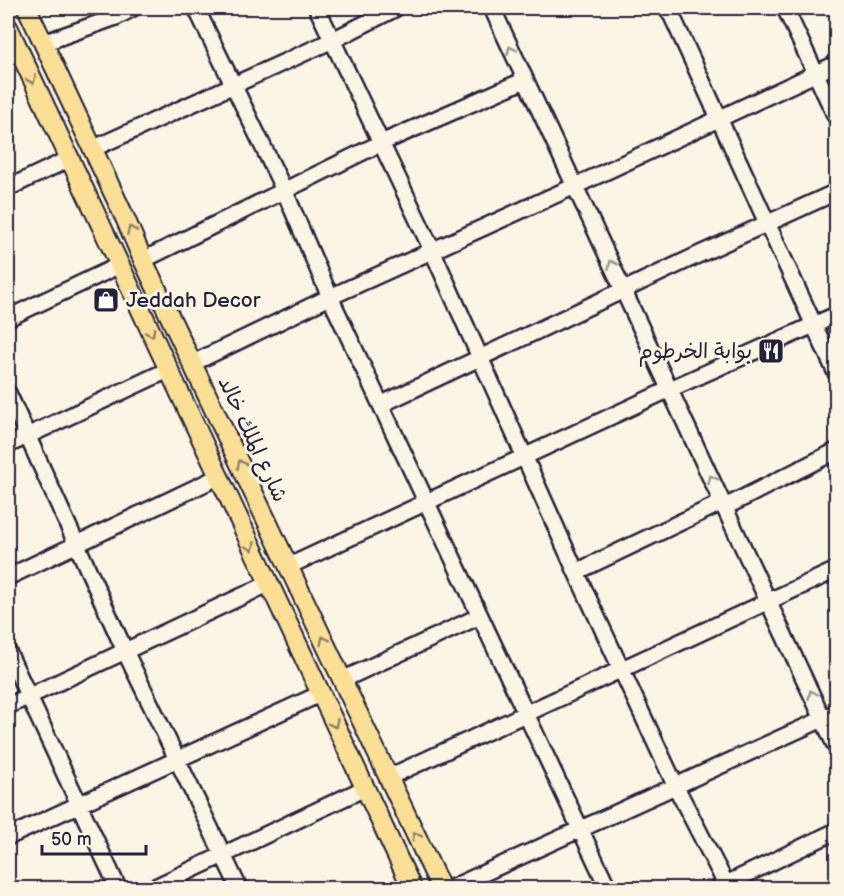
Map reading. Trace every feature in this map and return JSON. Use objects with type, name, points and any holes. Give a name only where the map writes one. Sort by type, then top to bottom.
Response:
[{"type":"main road","name":"شارع الملك خالد","points":[[27,8],[143,260],[441,888]]},
{"type":"main road","points":[[8,27],[412,888]]},
{"type":"street","points":[[43,43],[116,17],[133,8]]},
{"type":"street","points":[[196,8],[231,85],[285,192],[330,297],[608,888]]},
{"type":"street","points":[[317,8],[432,250],[576,572],[724,887],[837,831]]},
{"type":"street","points":[[92,149],[333,40],[396,8]]},
{"type":"street","points":[[492,8],[769,601],[830,716],[837,747]]},
{"type":"street","points":[[668,8],[837,373]]},
{"type":"street","points":[[785,8],[837,117]]},
{"type":"street","points":[[193,363],[330,297],[837,64]]},
{"type":"street","points":[[143,260],[381,143],[525,80]]},
{"type":"street","points":[[8,188],[69,159]]},
{"type":"street","points":[[382,404],[837,192]]},
{"type":"street","points":[[8,318],[120,265]]},
{"type":"street","points":[[289,566],[670,389],[837,315]]},
{"type":"street","points":[[8,445],[168,370]]},
{"type":"street","points":[[8,393],[125,651],[239,888]]},
{"type":"street","points":[[576,572],[837,451]]},
{"type":"street","points":[[8,577],[218,477]]},
{"type":"street","points":[[389,777],[837,570]]},
{"type":"street","points":[[8,706],[268,584]]},
{"type":"street","points":[[342,680],[480,616]]},
{"type":"street","points":[[8,652],[118,888]]},
{"type":"street","points":[[8,837],[320,694]]},
{"type":"street","points":[[451,888],[676,788],[830,716]]},
{"type":"street","points":[[153,888],[365,788]]},
{"type":"place","name":"Jeddah Decor","points":[[106,300]]},
{"type":"place","name":"بوابة الخرطوم","points":[[771,351]]}]
